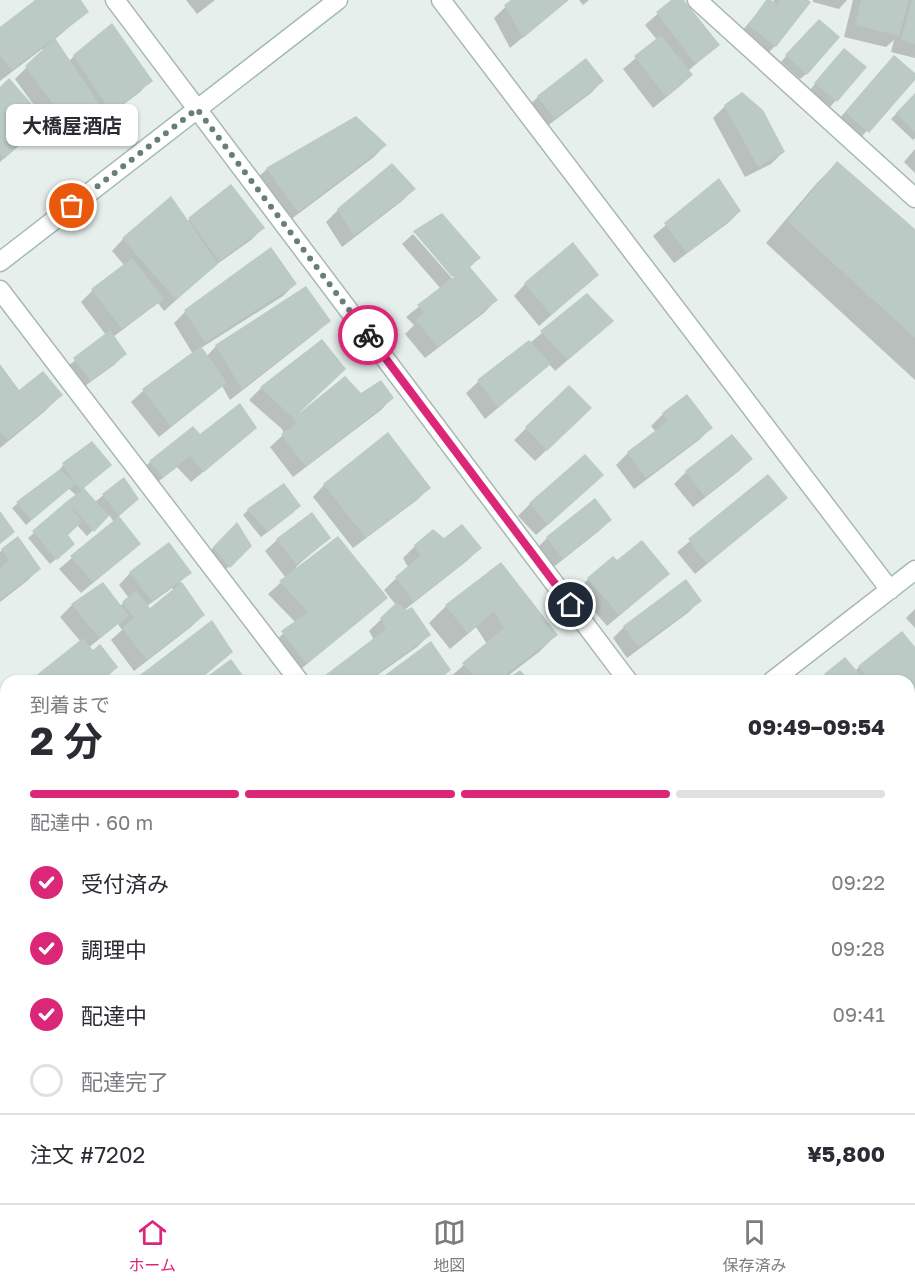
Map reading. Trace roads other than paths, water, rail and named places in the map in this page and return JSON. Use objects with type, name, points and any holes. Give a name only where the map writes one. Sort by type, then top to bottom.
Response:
[{"type":"street","points":[[115,0],[623,675]]},
{"type":"street","points":[[0,262],[339,0]]},
{"type":"street","points":[[441,0],[890,590]]},
{"type":"street","points":[[697,0],[915,198]]},
{"type":"street","points":[[0,290],[294,675]]},
{"type":"street","points":[[780,675],[915,570]]},
{"type":"place","name":"大橋屋酒店","points":[[72,206]]}]
